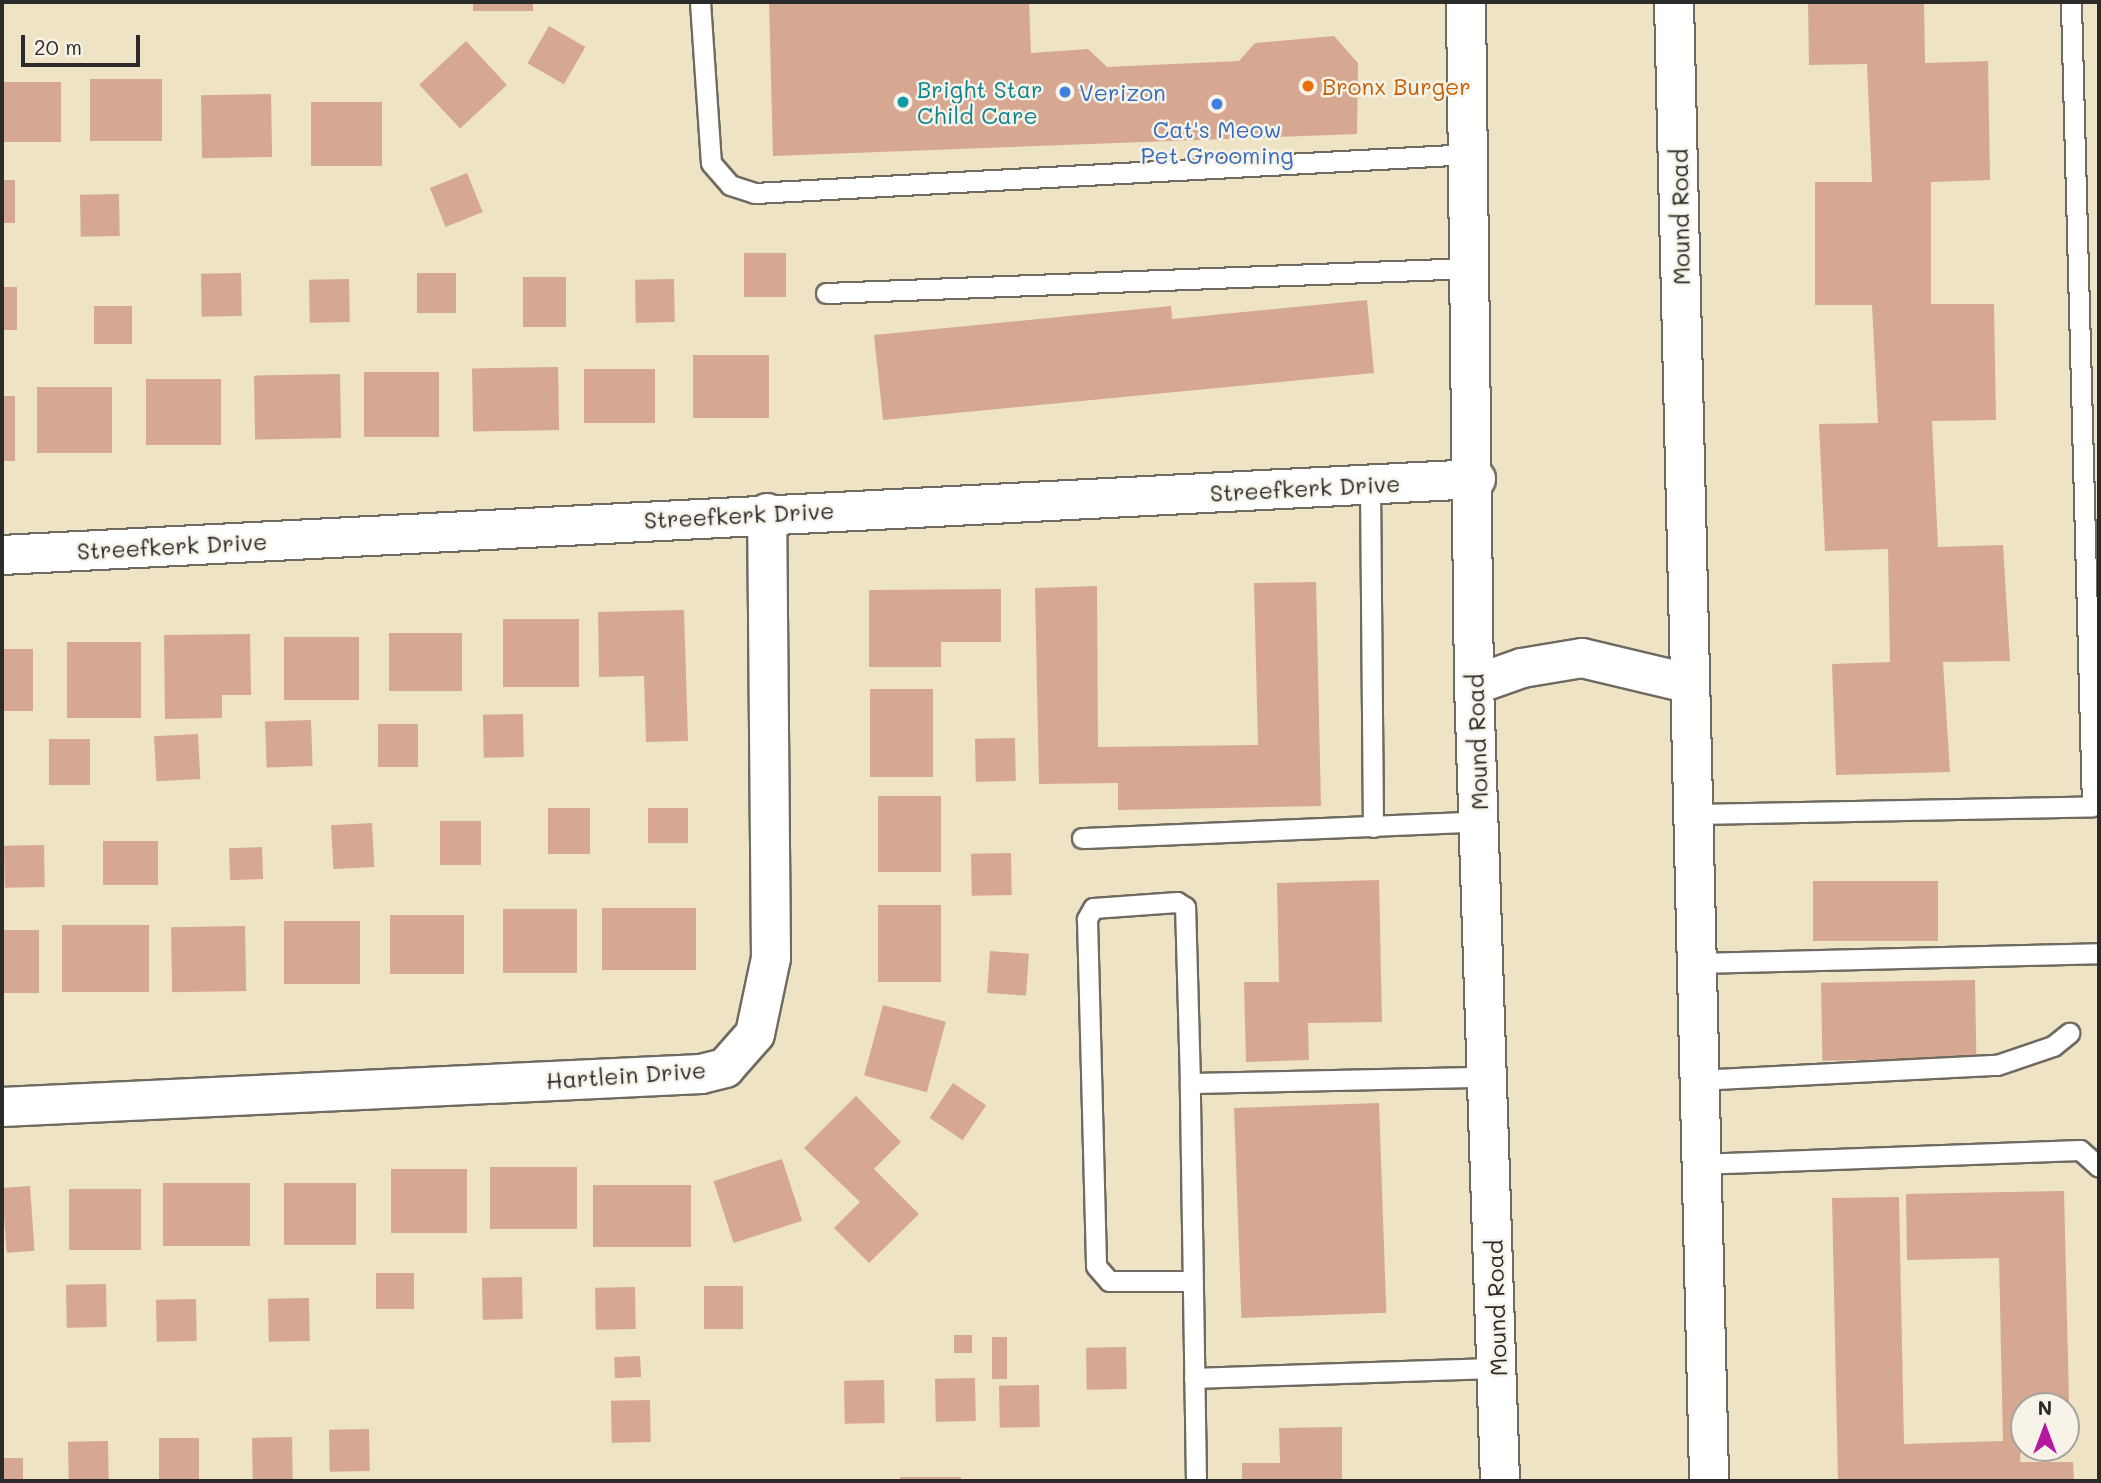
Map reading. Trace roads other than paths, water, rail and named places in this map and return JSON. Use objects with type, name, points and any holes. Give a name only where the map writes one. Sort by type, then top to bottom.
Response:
[{"type":"main road","name":"Mound Road","points":[[1466,2],[1476,479],[1474,685],[1500,1481]]},
{"type":"main road","name":"Mound Road","points":[[1674,2],[1686,683],[1693,814],[1698,1164],[1709,1481]]},
{"type":"main road","name":"Streefkerk Drive","points":[[2,555],[767,513],[1476,479]]},
{"type":"main road","name":"Hartlein Drive","points":[[2,1107],[701,1074],[725,1068],[755,1034],[771,958],[767,513]]},
{"type":"main road","points":[[1474,685],[1522,667],[1582,658],[1686,683]]},
{"type":"lane","points":[[700,2],[710,163],[730,185],[755,193],[1470,154]]},
{"type":"lane","points":[[1693,814],[2092,806],[2071,2]]},
{"type":"lane","points":[[826,293],[1472,268]]},
{"type":"lane","points":[[1370,484],[1373,827]]},
{"type":"lane","points":[[1082,838],[1480,821]]},
{"type":"lane","points":[[1192,1281],[1108,1281],[1096,1266],[1087,919],[1093,908],[1177,902],[1185,907],[1196,1481]]},
{"type":"lane","points":[[1696,963],[2099,953]]},
{"type":"lane","points":[[1697,1080],[1997,1065],[2053,1046],[2069,1033]]},
{"type":"lane","points":[[1190,1083],[1488,1077]]},
{"type":"lane","points":[[1698,1164],[2080,1150],[2099,1167]]},
{"type":"lane","points":[[1194,1378],[1498,1368]]},
{"type":"place","name":"Bronx Burger","points":[[1308,86]]},
{"type":"place","name":"Verizon","points":[[1065,92]]},
{"type":"place","name":"Bright Star Child Care","points":[[903,102]]},
{"type":"place","name":"Cat's Meow Pet Grooming","points":[[1217,104]]}]
